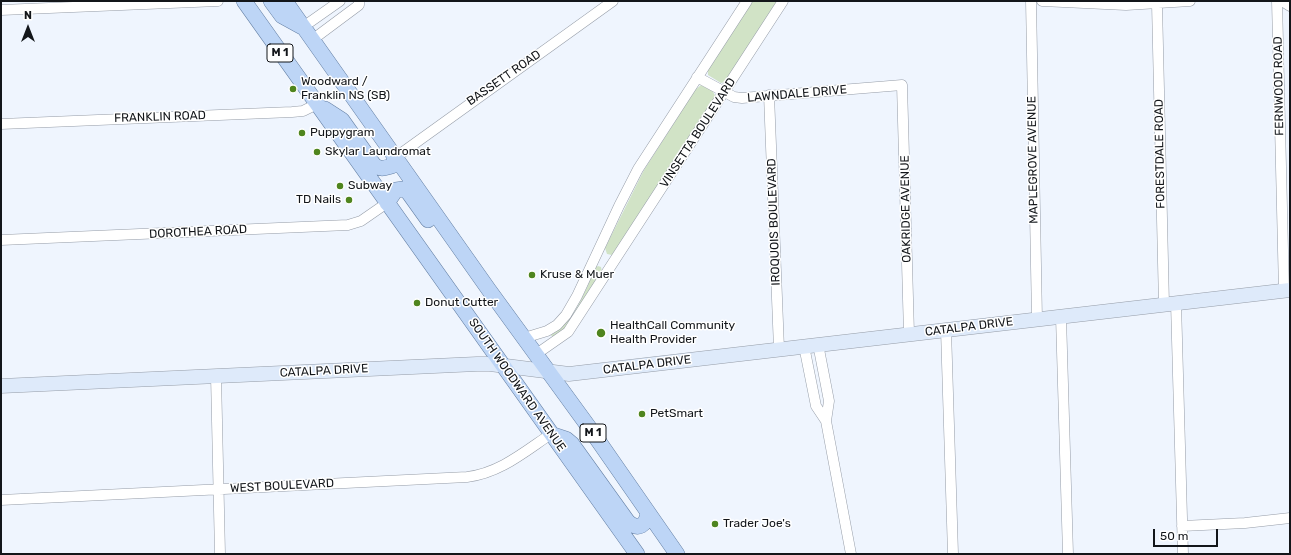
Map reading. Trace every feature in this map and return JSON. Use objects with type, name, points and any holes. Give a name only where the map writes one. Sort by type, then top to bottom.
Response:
[{"type":"main road","name":"SOUTH WOODWARD AVENUE","points":[[244,1],[637,554]]},
{"type":"main road","points":[[271,1],[282,16],[303,28]]},
{"type":"main road","name":"M 1","points":[[285,1],[488,290],[593,432],[677,554]]},
{"type":"main road","points":[[317,104],[342,120],[378,168],[382,169],[392,166],[396,157]]},
{"type":"main road","points":[[388,203],[396,190],[403,189],[408,192],[461,265],[488,290]]},
{"type":"main road","points":[[551,434],[566,439],[572,444],[632,526],[642,526],[646,523],[648,513]]},
{"type":"street","points":[[1,10],[54,4],[218,1]]},
{"type":"street","points":[[303,28],[340,1]]},
{"type":"street","points":[[312,40],[358,5],[359,1]]},
{"type":"street","name":"BASSETT ROAD","points":[[396,157],[613,1]]},
{"type":"street","points":[[524,338],[546,331],[557,325],[566,315],[577,296],[618,206],[638,169],[747,1]]},
{"type":"street","name":"VINSETTA BOULEVARD","points":[[535,355],[568,332],[714,105],[783,1]]},
{"type":"street","name":"MAPLEGROVE AVENUE","points":[[1031,1],[1037,319]]},
{"type":"street","points":[[1042,1],[1094,5],[1157,4],[1190,1]]},
{"type":"street","name":"FERNWOOD ROAD","points":[[1277,1],[1279,140],[1287,290]]},
{"type":"street","points":[[1282,1],[1290,6]]},
{"type":"street","name":"FORESTDALE ROAD","points":[[1157,4],[1183,554]]},
{"type":"street","name":"LAWNDALE DRIVE","points":[[697,77],[724,92],[742,98],[902,85]]},
{"type":"street","name":"OAKRIDGE AVENUE","points":[[902,85],[909,334]]},
{"type":"street","name":"IROQUOIS BOULEVARD","points":[[769,95],[779,349]]},
{"type":"street","name":"FRANKLIN ROAD","points":[[1,124],[292,112],[303,111],[317,104]]},
{"type":"street","points":[[1279,140],[1290,139]]},
{"type":"street","name":"DOROTHEA ROAD","points":[[1,240],[348,226],[361,221],[388,203]]},
{"type":"street","points":[[595,256],[612,265]]},
{"type":"street","name":"CATALPA DRIVE","points":[[1,386],[477,364],[569,374],[1287,290]]},
{"type":"street","points":[[1061,317],[1068,554]]},
{"type":"street","points":[[946,330],[954,554]]},
{"type":"street","points":[[818,344],[828,401],[826,421],[850,554]]},
{"type":"street","points":[[804,346],[816,406],[826,421]]},
{"type":"street","points":[[216,376],[220,554]]},
{"type":"street","name":"WEST BOULEVARD","points":[[1,500],[478,476],[504,466],[551,434]]},
{"type":"street","points":[[1182,526],[1239,524],[1290,518]]},
{"type":"green space","points":[[752,1],[779,1],[725,82],[721,83],[708,75],[708,69]]},
{"type":"green space","points":[[701,85],[712,90],[716,97],[612,255],[607,254],[605,248],[644,170],[695,90]]},
{"type":"green space","points":[[598,266],[601,267],[602,272],[563,332],[553,338],[551,335],[567,322],[573,314],[583,296],[595,268]]},
{"type":"place","name":"Woodward / Franklin NS (SB)","points":[[293,89]]},
{"type":"place","name":"Puppygram","points":[[302,133]]},
{"type":"place","name":"Skylar Laundromat","points":[[317,152]]},
{"type":"place","name":"Subway","points":[[340,186]]},
{"type":"place","name":"TD Nails","points":[[349,200]]},
{"type":"place","name":"Kruse & Muer","points":[[532,275]]},
{"type":"place","name":"Donut Cutter","points":[[417,303]]},
{"type":"place","name":"HealthCall Community Health Provider","points":[[601,333]]},
{"type":"place","name":"PetSmart","points":[[642,414]]},
{"type":"place","name":"Trader Joe's","points":[[715,524]]}]
